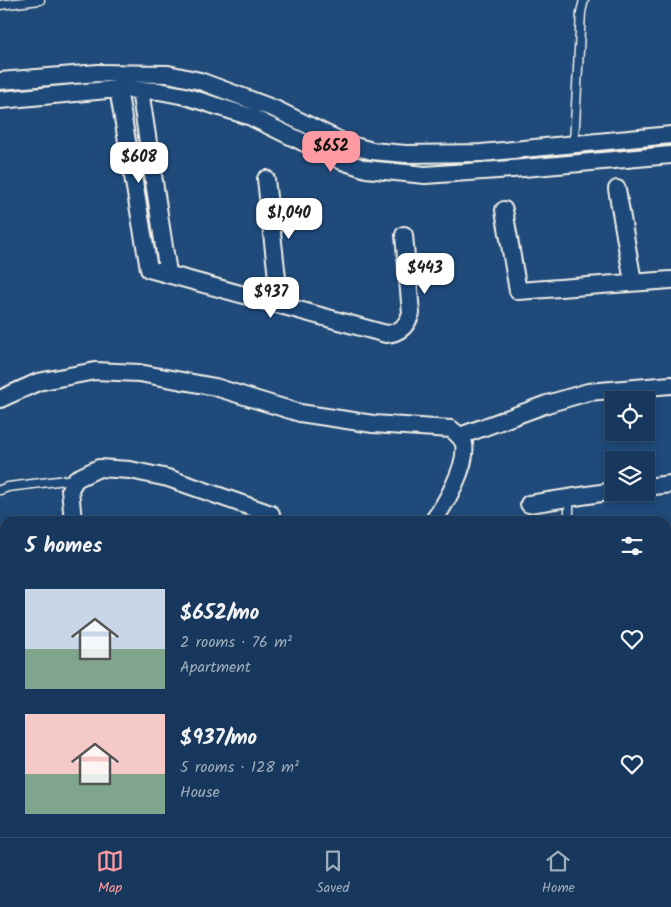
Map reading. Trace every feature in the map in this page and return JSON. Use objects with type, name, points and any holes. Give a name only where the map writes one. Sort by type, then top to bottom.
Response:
[{"type":"street","points":[[0,81],[98,74],[168,74],[200,81],[275,108],[347,144],[372,150],[406,154],[480,153],[671,135]]},
{"type":"street","points":[[118,89],[149,269],[386,334],[395,333],[408,324],[411,313],[404,235]]},
{"type":"street","points":[[0,100],[118,89],[159,91],[185,96],[251,117],[342,161],[366,168],[425,175],[512,170],[671,155]]},
{"type":"street","points":[[140,90],[168,273]]},
{"type":"street","points":[[266,179],[280,305]]},
{"type":"street","points":[[616,189],[633,282]]},
{"type":"street","points":[[504,210],[518,291],[671,280]]},
{"type":"street","points":[[0,399],[38,382],[94,371],[139,373],[215,387],[300,413],[373,424],[452,429],[460,436],[464,444],[463,458],[456,480],[443,508],[437,516]]},
{"type":"street","points":[[460,436],[547,404],[588,392],[671,385]]},
{"type":"street","points":[[73,516],[70,489],[76,479],[99,468],[130,470],[168,478],[271,514]]},
{"type":"street","points":[[655,486],[671,484]]},
{"type":"street","points":[[529,504],[605,492]]},
{"type":"lane","points":[[0,5],[40,0]]},
{"type":"lane","points":[[574,144],[580,12],[584,0]]},
{"type":"lane","points":[[0,490],[8,487],[76,479]]},
{"type":"lane","points":[[569,497],[569,516]]}]
